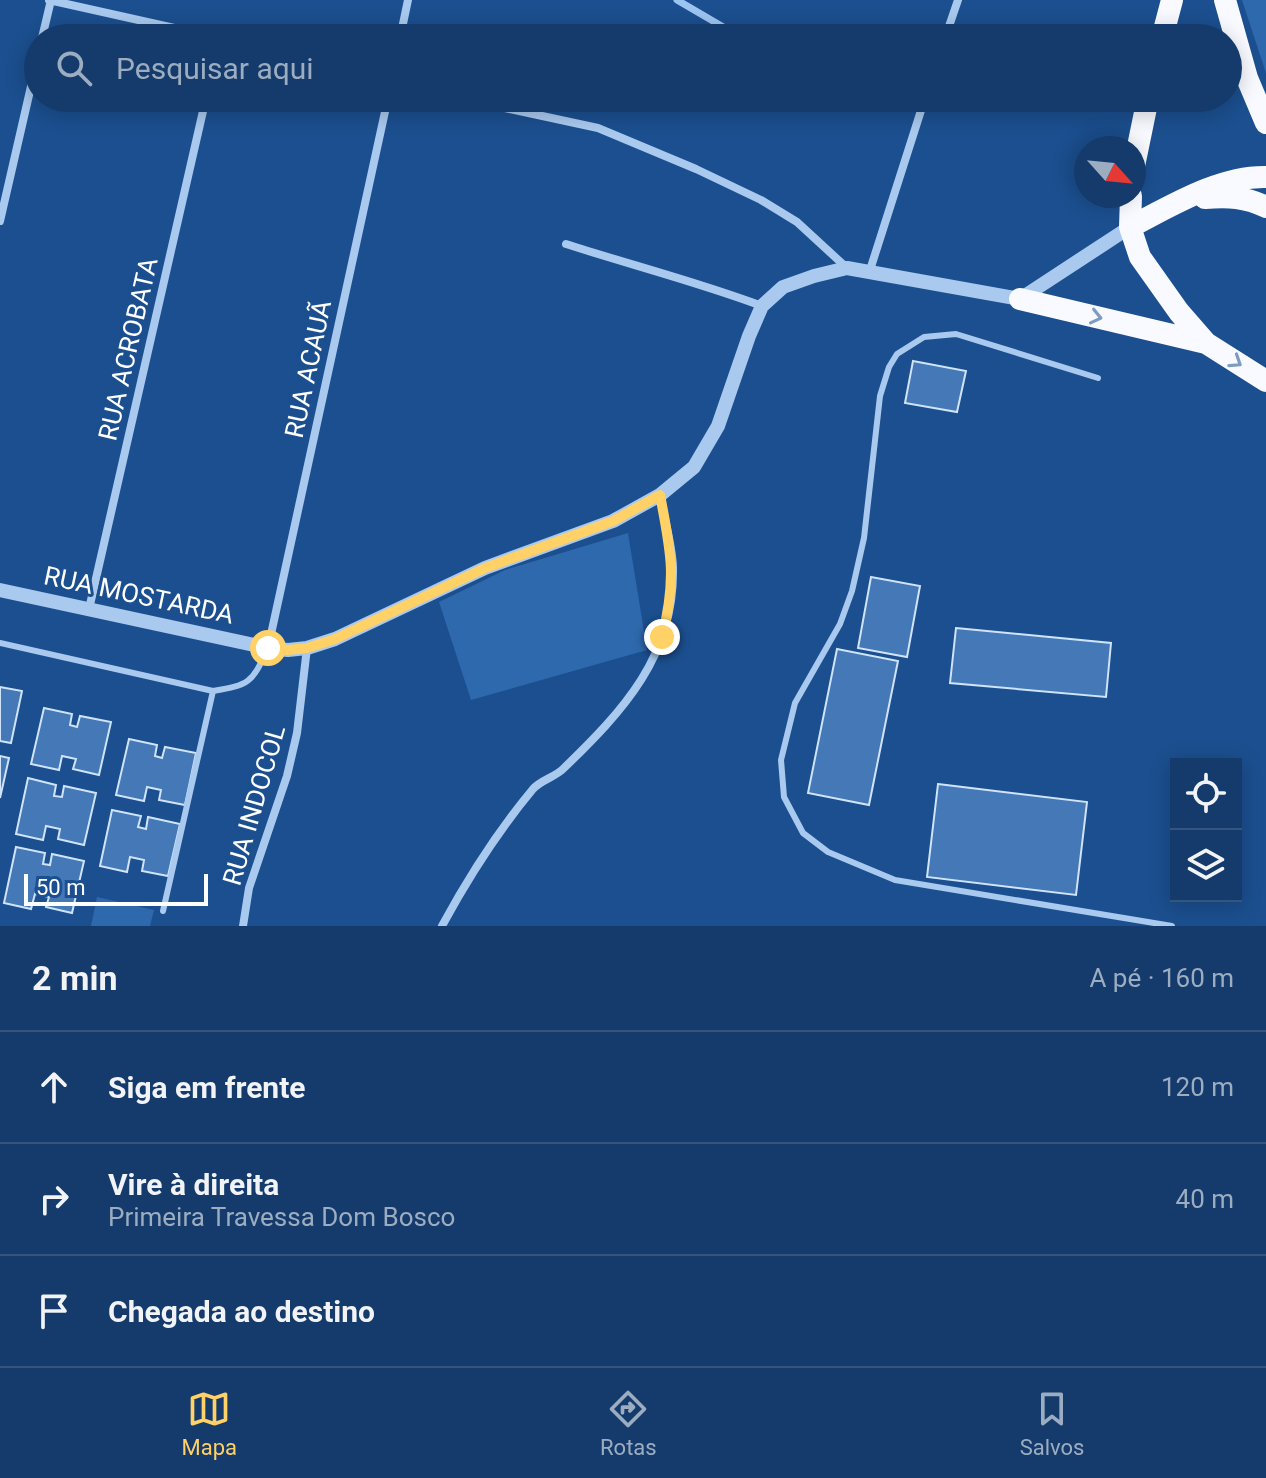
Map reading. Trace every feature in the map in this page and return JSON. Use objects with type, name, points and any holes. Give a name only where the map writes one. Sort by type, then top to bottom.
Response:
[{"type":"highway","points":[[1166,24],[1172,0]]},
{"type":"highway","points":[[1225,0],[1232,24]]},
{"type":"highway","points":[[1242,60],[1266,123]]},
{"type":"highway","points":[[1140,136],[1145,112]]},
{"type":"highway","points":[[1130,227],[1181,200],[1224,184],[1254,176],[1266,177]]},
{"type":"highway","points":[[1181,200],[1226,196],[1251,199],[1266,207]]},
{"type":"highway","points":[[1131,208],[1130,227],[1140,257],[1179,312],[1206,343],[1266,381]]},
{"type":"highway","points":[[1020,299],[1206,343]]},
{"type":"street","points":[[45,24],[51,0],[157,24]]},
{"type":"street","points":[[403,24],[408,0]]},
{"type":"street","points":[[950,24],[958,0]]},
{"type":"street","points":[[0,221],[25,112]]},
{"type":"street","name":"RUA ACROBATA","points":[[89,609],[203,112]]},
{"type":"street","name":"RUA ACAUÃ","points":[[268,648],[385,112]]},
{"type":"street","points":[[523,112],[598,128],[761,200],[797,222],[847,268]]},
{"type":"street","points":[[870,270],[921,112]]},
{"type":"street","points":[[566,244],[762,306],[783,287],[847,268],[1020,299],[1130,227]]},
{"type":"street","name":"RUA MOSTARDA","points":[[0,590],[268,648],[307,648],[335,639],[485,568],[613,521],[660,495],[694,467],[718,426],[762,306]]},
{"type":"street","points":[[442,926],[481,858],[536,786],[561,772],[634,695],[650,669],[671,601],[673,565],[660,495]]},
{"type":"street","name":"RUA INDOCOL","points":[[246,924],[249,888],[287,776],[297,733],[307,648]]},
{"type":"lane","points":[[1098,378],[956,334],[924,337],[897,354],[889,367],[880,396],[864,538],[852,591],[840,624],[795,703],[781,760],[784,797],[803,833],[828,852],[895,880],[1172,926]]},
{"type":"lane","points":[[0,643],[213,691],[237,687],[254,677],[268,648]]},
{"type":"lane","points":[[163,911],[213,691]]},
{"type":"shaded area","points":[[1242,0],[1266,0],[1266,73]]},
{"type":"shaded area","points":[[628,533],[647,650],[471,700],[439,602],[505,570]]},
{"type":"shaded area","points":[[97,897],[154,910],[150,926],[91,926]]},
{"type":"building","points":[[913,361],[966,371],[957,412],[905,403]]},
{"type":"building","points":[[871,577],[920,586],[907,657],[858,648]]},
{"type":"building","points":[[956,628],[1111,643],[1106,697],[950,683]]},
{"type":"building","points":[[837,649],[898,661],[869,805],[808,793]]},
{"type":"building","points":[[0,687],[22,691],[11,743],[0,741]]},
{"type":"building","points":[[44,708],[72,714],[70,725],[77,727],[80,716],[111,722],[99,775],[73,769],[76,759],[62,756],[59,770],[31,764]]},
{"type":"building","points":[[129,739],[157,745],[155,756],[162,758],[165,747],[196,753],[185,805],[159,800],[161,790],[147,787],[144,801],[116,795]]},
{"type":"building","points":[[0,756],[9,758],[0,798]]},
{"type":"building","points":[[28,778],[56,785],[54,796],[62,797],[64,786],[96,793],[84,845],[58,839],[60,829],[46,826],[43,840],[16,834]]},
{"type":"building","points":[[938,784],[1087,802],[1076,895],[927,877]]},
{"type":"building","points":[[112,810],[141,816],[138,827],[146,829],[148,817],[180,824],[168,876],[142,871],[144,860],[130,857],[127,872],[100,866]]},
{"type":"building","points":[[16,847],[45,853],[43,864],[50,865],[52,854],[84,861],[72,913],[46,907],[49,897],[35,894],[31,909],[4,903]]},
{"type":"waterway","points":[[677,0],[718,24]]},
{"type":"route","points":[[268,648],[307,648],[335,639],[485,568],[613,521],[660,495],[673,565],[671,601],[662,637]]}]
